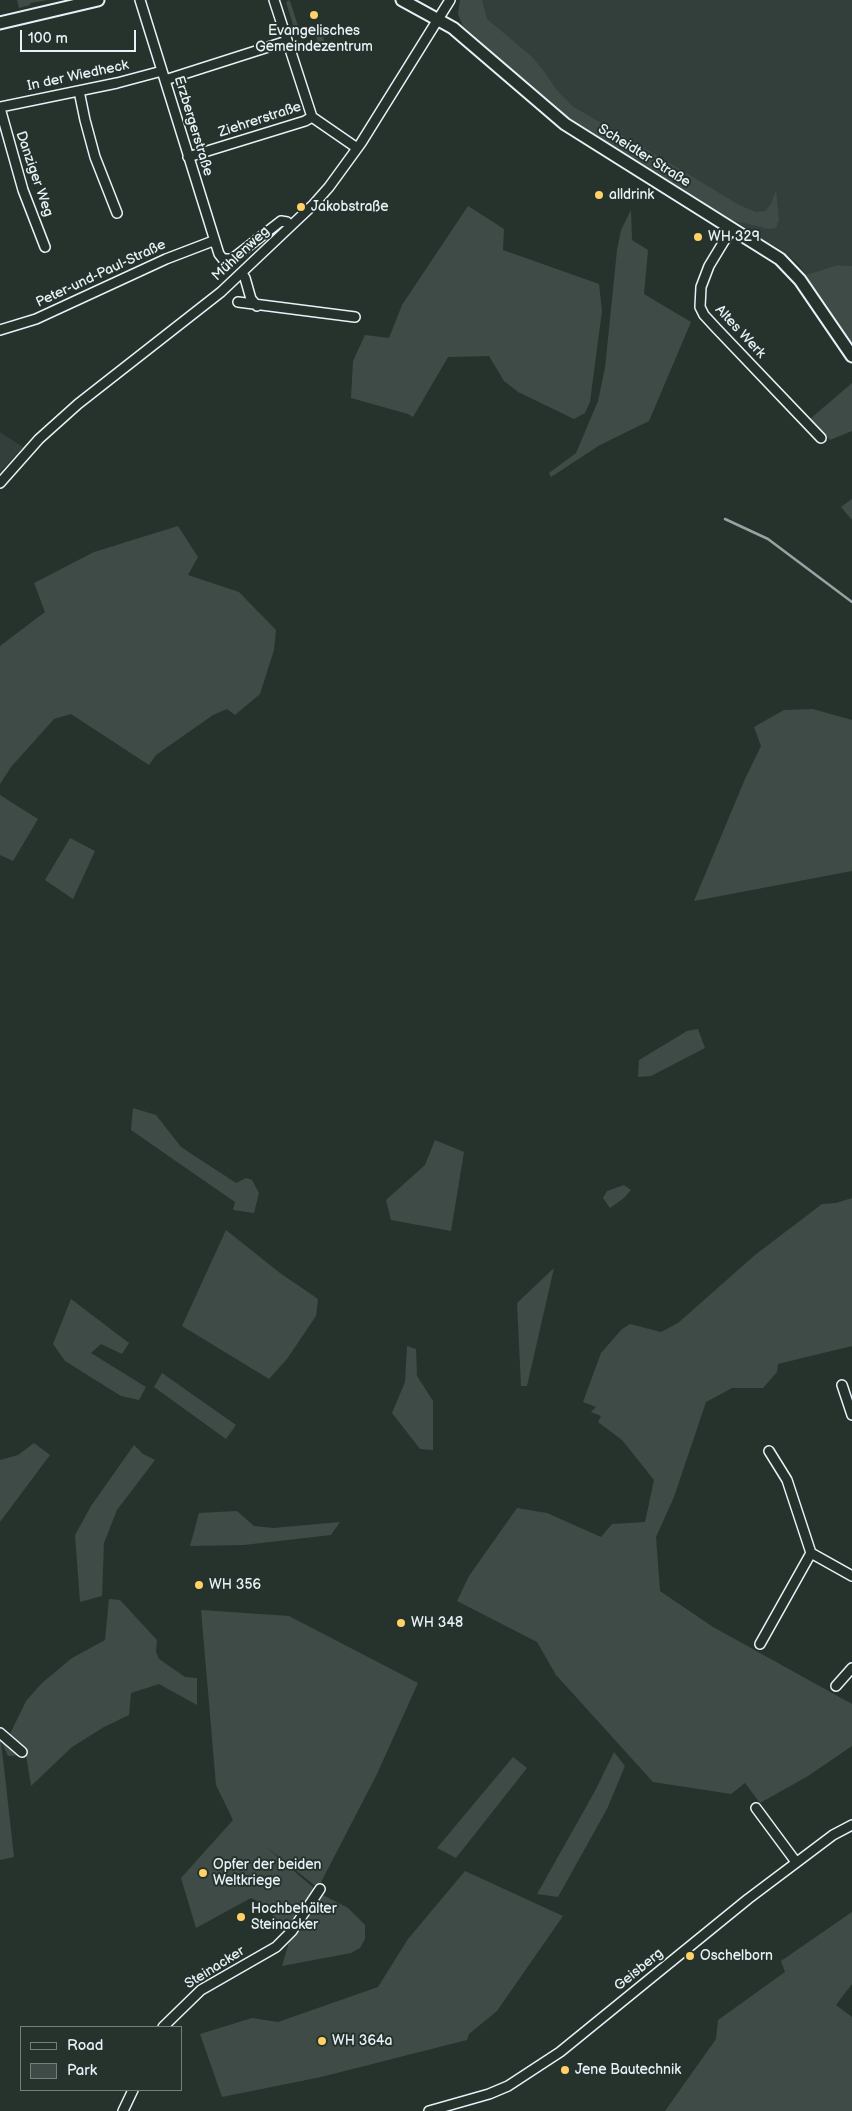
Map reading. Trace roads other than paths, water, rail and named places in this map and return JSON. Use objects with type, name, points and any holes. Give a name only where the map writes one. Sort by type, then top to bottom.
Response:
[{"type":"main road","points":[[0,23],[98,0]]},
{"type":"main road","name":"Scheidter Straße","points":[[402,0],[441,15],[564,124],[732,228],[787,265],[805,287],[852,356]]},
{"type":"street","name":"Erzbergerstraße","points":[[140,0],[218,254],[223,258],[232,259],[282,221],[290,226]]},
{"type":"street","points":[[274,0],[312,117],[357,148]]},
{"type":"street","points":[[440,0],[441,15]]},
{"type":"street","name":"Mühlenweg","points":[[0,482],[38,439],[78,404],[221,292],[328,187],[357,148],[450,0]]},
{"type":"street","name":"In der Wiedheck","points":[[0,108],[163,75],[287,41]]},
{"type":"street","points":[[80,91],[95,157],[117,213]]},
{"type":"street","name":"Danziger Weg","points":[[0,108],[23,190],[45,247]]},
{"type":"street","name":"Ziehrerstraße","points":[[188,157],[306,121],[312,117]]},
{"type":"street","name":"Altes Werk","points":[[732,228],[713,256],[706,273],[700,293],[700,307],[704,315],[716,328],[821,438]]},
{"type":"street","name":"Peter-und-Paul-Straße","points":[[0,330],[43,317],[166,259],[213,241]]},
{"type":"street","points":[[242,273],[246,278],[251,300],[258,306]]},
{"type":"street","points":[[238,302],[355,317]]},
{"type":"street","points":[[842,1385],[852,1415]]},
{"type":"street","points":[[769,1450],[787,1480],[811,1553],[852,1576]]},
{"type":"street","points":[[760,1644],[811,1553]]},
{"type":"street","points":[[836,1686],[852,1668]]},
{"type":"street","points":[[0,1733],[22,1752]]},
{"type":"street","points":[[756,1808],[796,1862]]},
{"type":"street","name":"Geisberg","points":[[429,2111],[490,2094],[508,2086],[560,2052],[796,1862],[834,1835],[852,1825]]},
{"type":"street","name":"Steinacker","points":[[164,2026],[201,1990],[276,1947],[292,1931],[320,1888]]},
{"type":"street","points":[[123,2111],[133,2091]]},
{"type":"waterway","points":[[725,519],[768,539],[852,602]]},
{"type":"place","name":"Evangelisches Gemeindezentrum","points":[[314,15]]},
{"type":"place","name":"alldrink","points":[[599,195]]},
{"type":"place","name":"Jakobstraße","points":[[301,207]]},
{"type":"place","name":"WH 329","points":[[698,237]]},
{"type":"place","name":"WH 356","points":[[199,1585]]},
{"type":"place","name":"WH 348","points":[[401,1623]]},
{"type":"place","name":"Opfer der beiden Weltkriege","points":[[203,1873]]},
{"type":"place","name":"Hochbehälter Steinacker","points":[[241,1917]]},
{"type":"place","name":"Oschelborn","points":[[690,1956]]},
{"type":"place","name":"WH 364a","points":[[322,2041]]},
{"type":"place","name":"Jene Bautechnik","points":[[565,2070]]}]
